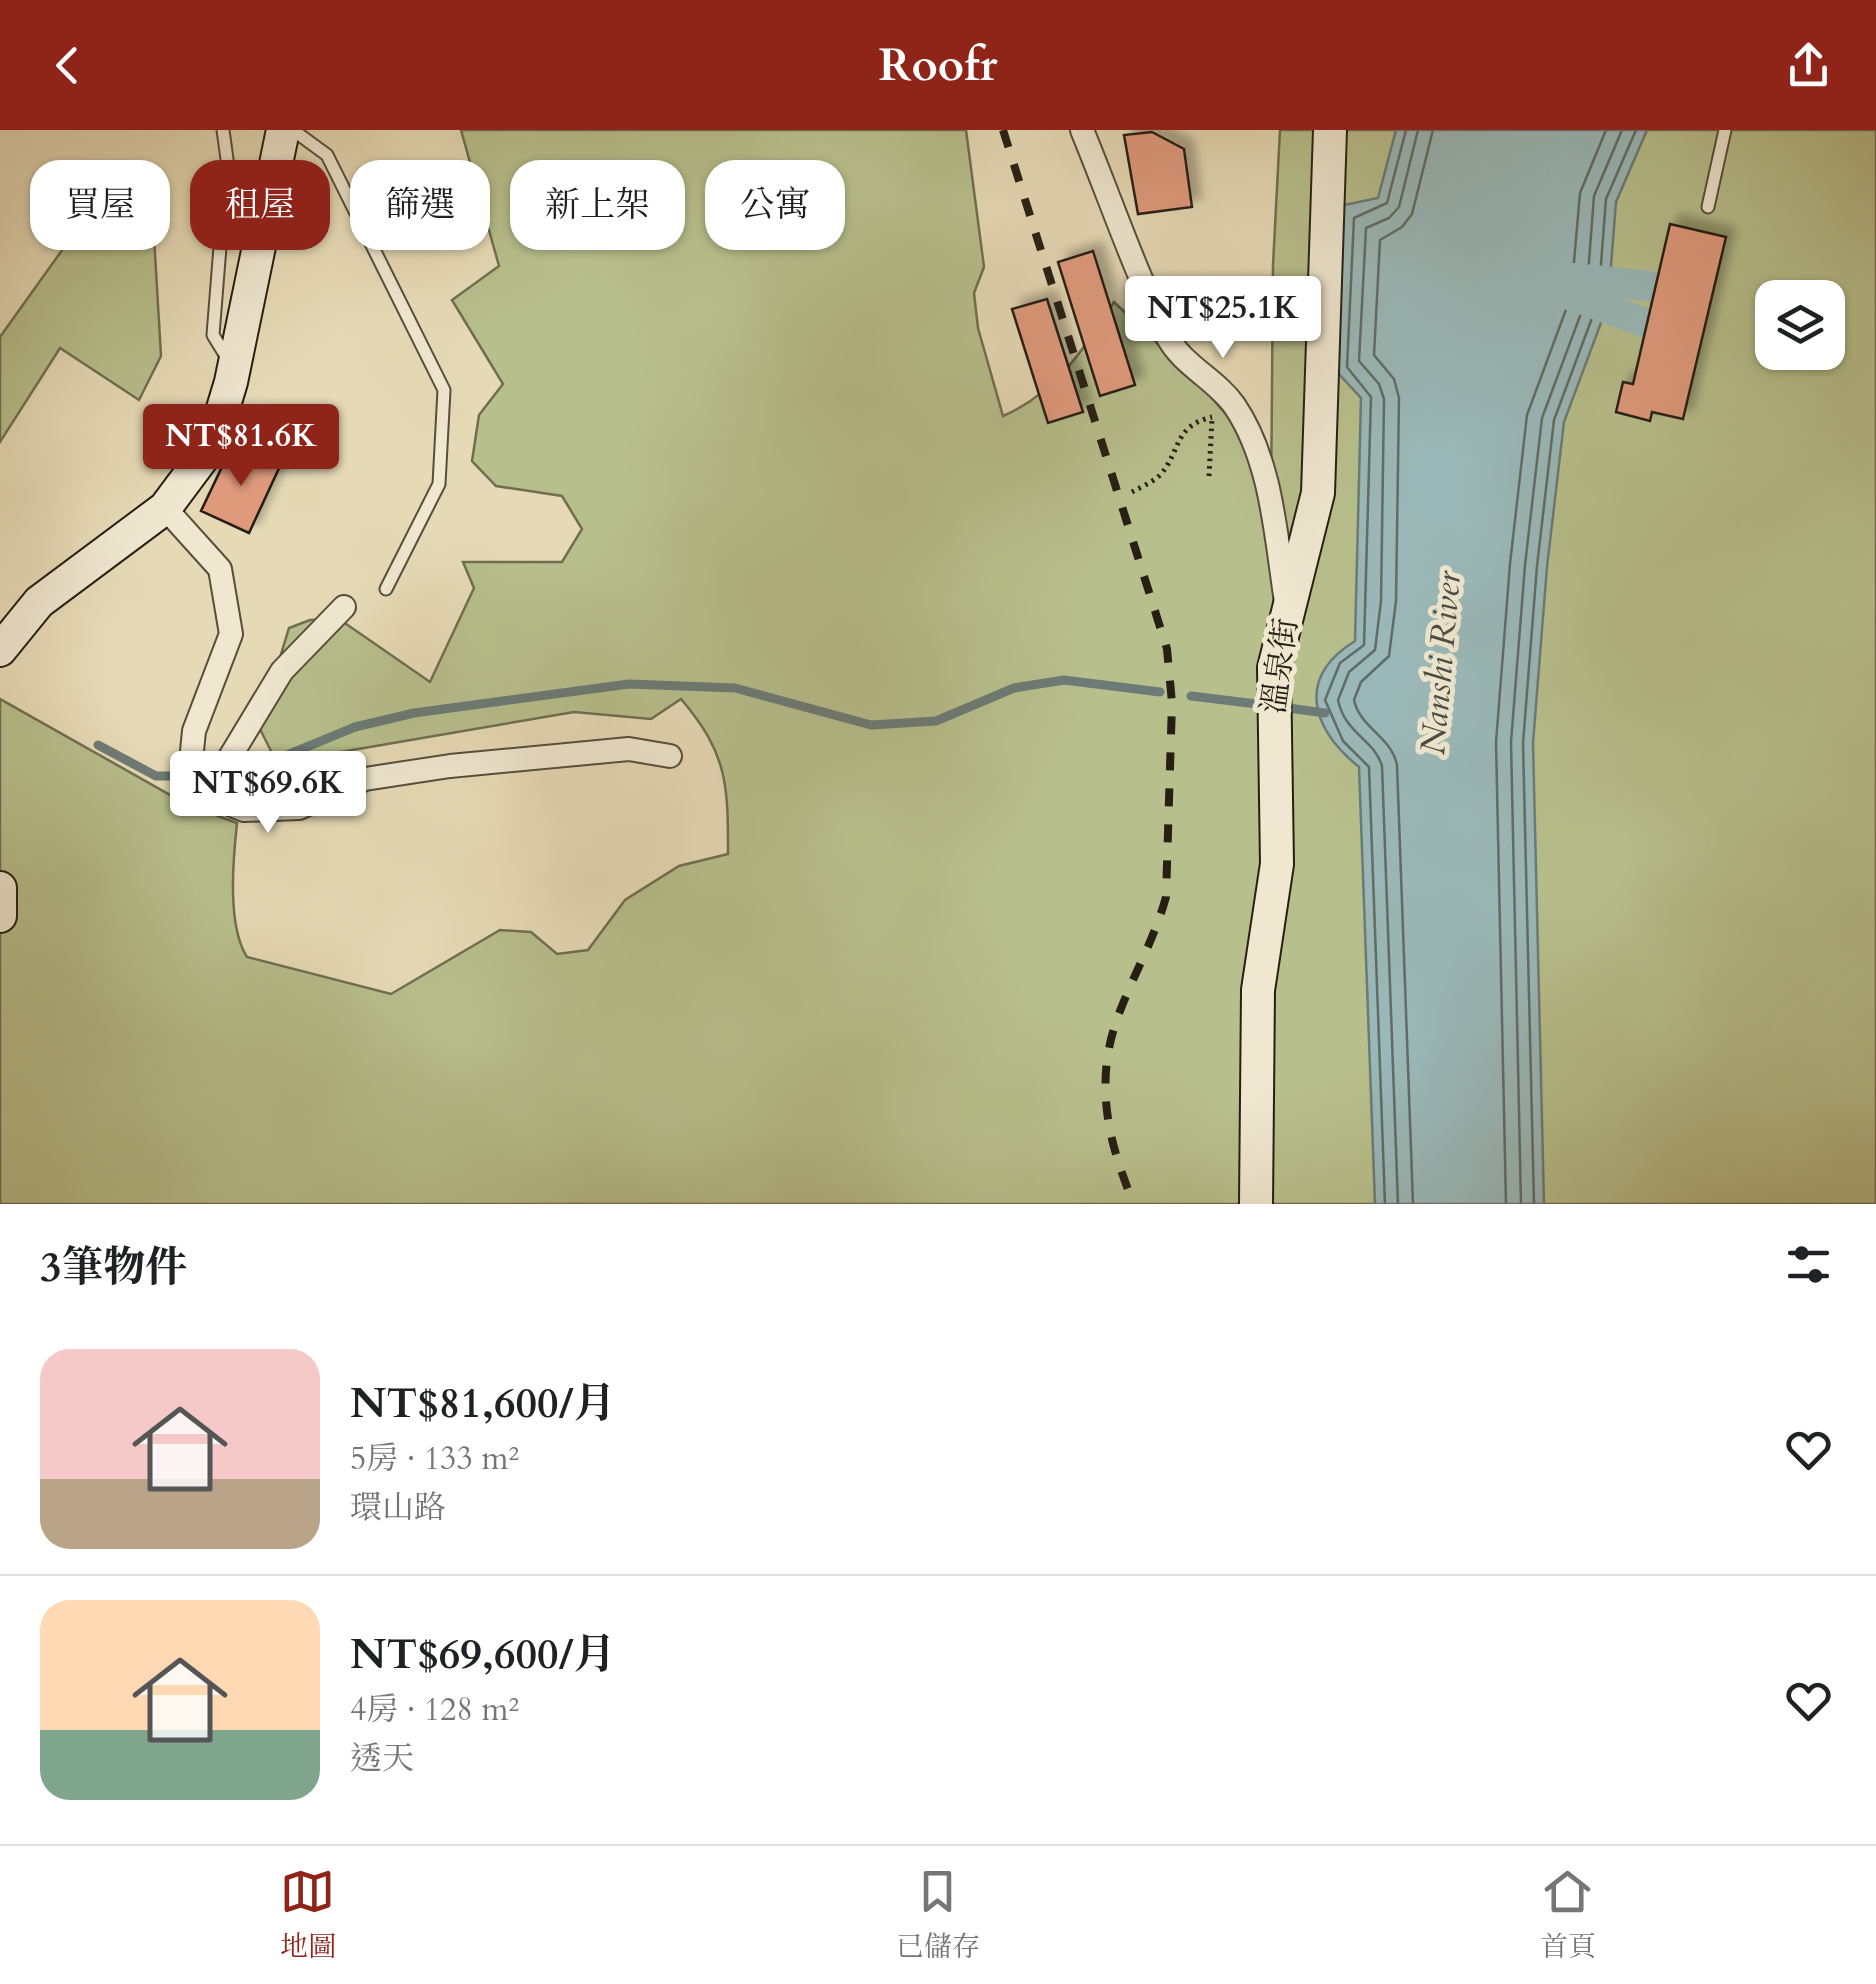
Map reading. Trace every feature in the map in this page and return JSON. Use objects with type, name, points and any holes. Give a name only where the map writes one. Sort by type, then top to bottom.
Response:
[{"type":"street","points":[[0,650],[39,602],[165,508],[212,445],[234,369],[283,130]]},
{"type":"street","points":[[1082,130],[1168,338],[1207,382],[1232,402],[1255,444],[1272,514],[1287,611]]},
{"type":"street","name":"溫泉街","points":[[1256,1204],[1258,990],[1277,864],[1274,668],[1318,492],[1330,130]]},
{"type":"street","points":[[165,508],[220,569],[231,634],[194,730],[190,771],[207,795],[244,810],[300,808],[366,780],[450,766],[629,748],[670,756]]},
{"type":"street","points":[[207,795],[282,671],[344,608]]},
{"type":"street","points":[[0,888],[0,916]]},
{"type":"lane","points":[[223,130],[227,159],[213,335],[234,369]]},
{"type":"lane","points":[[293,130],[327,155],[444,390],[440,484],[386,589]]},
{"type":"lane","points":[[1708,207],[1725,130]]},
{"type":"path","points":[[1207,382],[1212,417],[1208,476]]},
{"type":"path","points":[[1132,492],[1164,471],[1180,436],[1198,420],[1212,417]]},
{"type":"green space","points":[[461,130],[966,130],[984,267],[974,293],[978,328],[1003,416],[1038,395],[1067,368],[1114,302],[1197,381],[1230,419],[1271,504],[1273,265],[1280,130],[1876,130],[1876,1204],[0,1204],[0,699],[188,805],[237,823],[234,911],[247,957],[391,994],[500,930],[531,932],[557,954],[588,950],[625,900],[679,866],[728,854],[726,789],[717,754],[681,699],[651,719],[574,712],[335,753],[272,753],[259,727],[289,628],[310,620],[339,619],[430,682],[474,588],[463,562],[562,562],[582,529],[562,496],[496,486],[472,461],[479,415],[503,384],[452,300],[499,266],[490,234],[490,160],[469,160]]},
{"type":"green space","points":[[62,250],[155,250],[161,356],[139,400],[60,348],[0,442],[0,337]]},
{"type":"water","name":"Nanshi River","points":[[1396,130],[1647,130],[1616,202],[1608,304],[1564,422],[1547,567],[1533,743],[1544,1204],[1375,1204],[1359,767],[1330,736],[1317,704],[1324,671],[1336,655],[1355,641],[1361,398],[1338,373],[1344,205],[1378,198]]},
{"type":"building","points":[[1152,132],[1184,149],[1192,207],[1138,214],[1124,135]]},
{"type":"building","points":[[1670,224],[1726,237],[1683,419],[1652,412],[1650,421],[1616,412],[1623,382],[1633,384]]},
{"type":"building","points":[[1093,251],[1135,385],[1100,396],[1058,262]]},
{"type":"building","points":[[1047,299],[1083,412],[1048,423],[1012,309]]},
{"type":"building","points":[[233,444],[280,466],[249,533],[201,511]]},
{"type":"waterway","points":[[1573,278],[1687,290]]},
{"type":"waterway","points":[[1569,295],[1674,333]]},
{"type":"waterway","points":[[241,774],[355,727],[414,713],[629,684],[735,688],[871,725],[936,721],[1014,688],[1064,680],[1160,692]]},
{"type":"waterway","points":[[1191,696],[1257,704]]},
{"type":"waterway","points":[[1288,708],[1325,713]]},
{"type":"waterway","points":[[98,745],[156,776],[172,776]]},
{"type":"railway","points":[[1003,130],[1167,649],[1172,703],[1166,897],[1112,1036],[1105,1085],[1111,1133],[1134,1204]]}]
